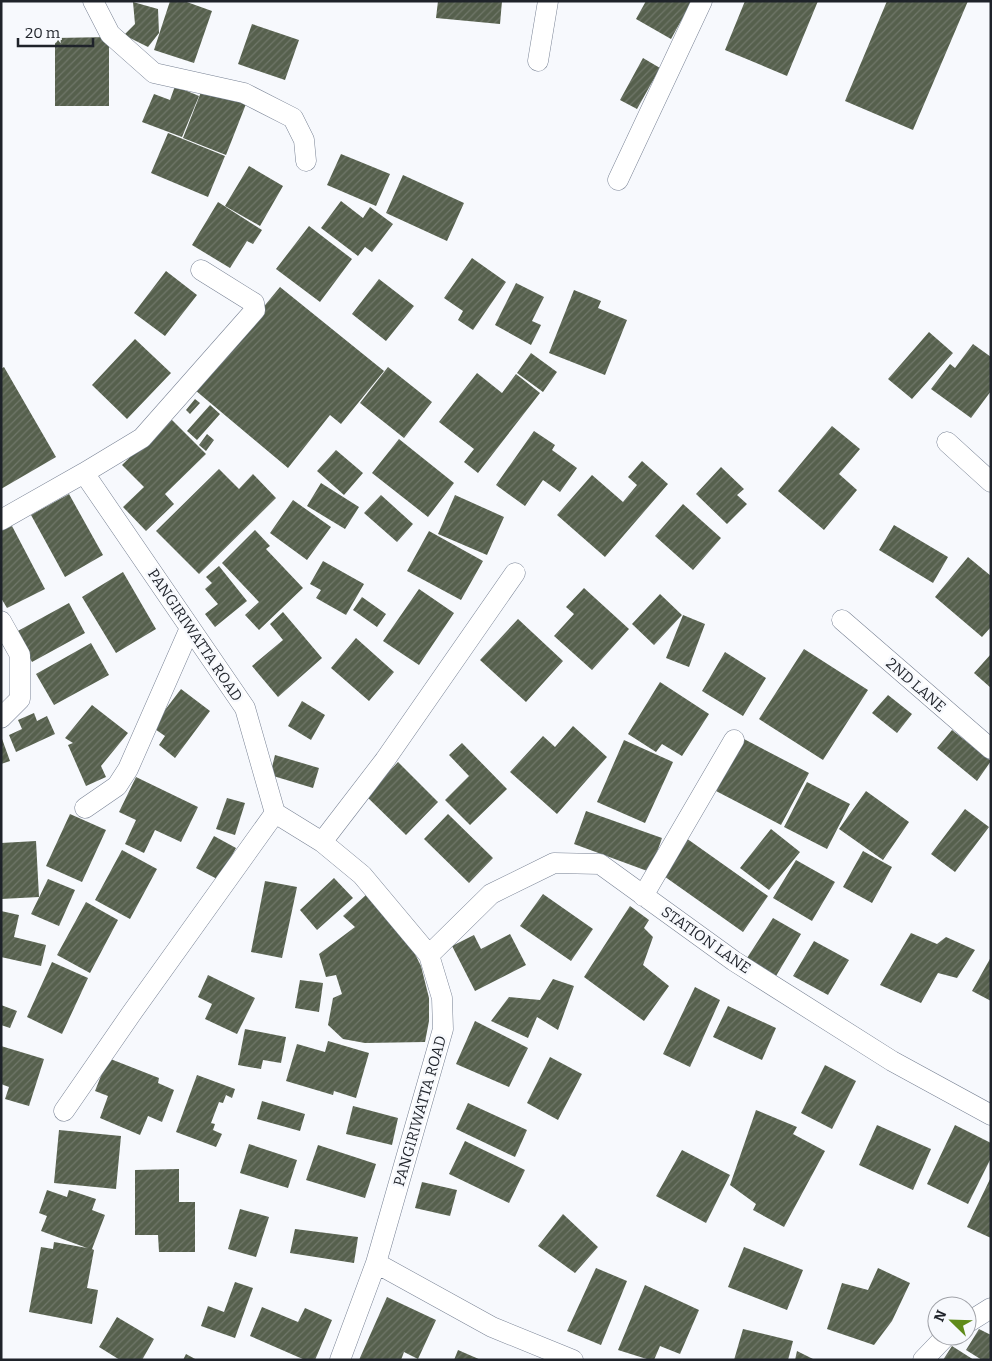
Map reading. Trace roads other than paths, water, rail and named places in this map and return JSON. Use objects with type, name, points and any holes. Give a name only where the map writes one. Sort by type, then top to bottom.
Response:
[{"type":"street","points":[[93,1],[110,34],[154,73],[244,93],[293,118],[304,140],[306,161]]},
{"type":"street","points":[[538,61],[548,1]]},
{"type":"street","points":[[618,180],[702,1]]},
{"type":"street","points":[[1,520],[142,438],[255,310],[254,303],[201,270]]},
{"type":"street","points":[[947,442],[991,482]]},
{"type":"street","name":"PANGIRIWATTA ROAD","points":[[84,473],[245,708],[275,813],[322,842],[362,875],[429,956],[442,998],[443,1029],[376,1263],[340,1360]]},
{"type":"street","points":[[322,842],[385,760],[515,573]]},
{"type":"street","name":"2ND LANE","points":[[842,620],[991,749]]},
{"type":"street","points":[[1,621],[20,655],[20,699],[1,718]]},
{"type":"street","points":[[84,808],[117,786],[128,769],[190,628]]},
{"type":"street","points":[[643,896],[734,740]]},
{"type":"street","points":[[64,1111],[130,1014],[275,813]]},
{"type":"street","name":"STATION LANE","points":[[429,956],[491,894],[554,863],[600,864],[734,961],[892,1061],[991,1115]]},
{"type":"street","points":[[376,1263],[492,1327],[573,1360]]},
{"type":"street","points":[[977,1316],[991,1308]]},
{"type":"street","points":[[923,1360],[936,1346]]}]
